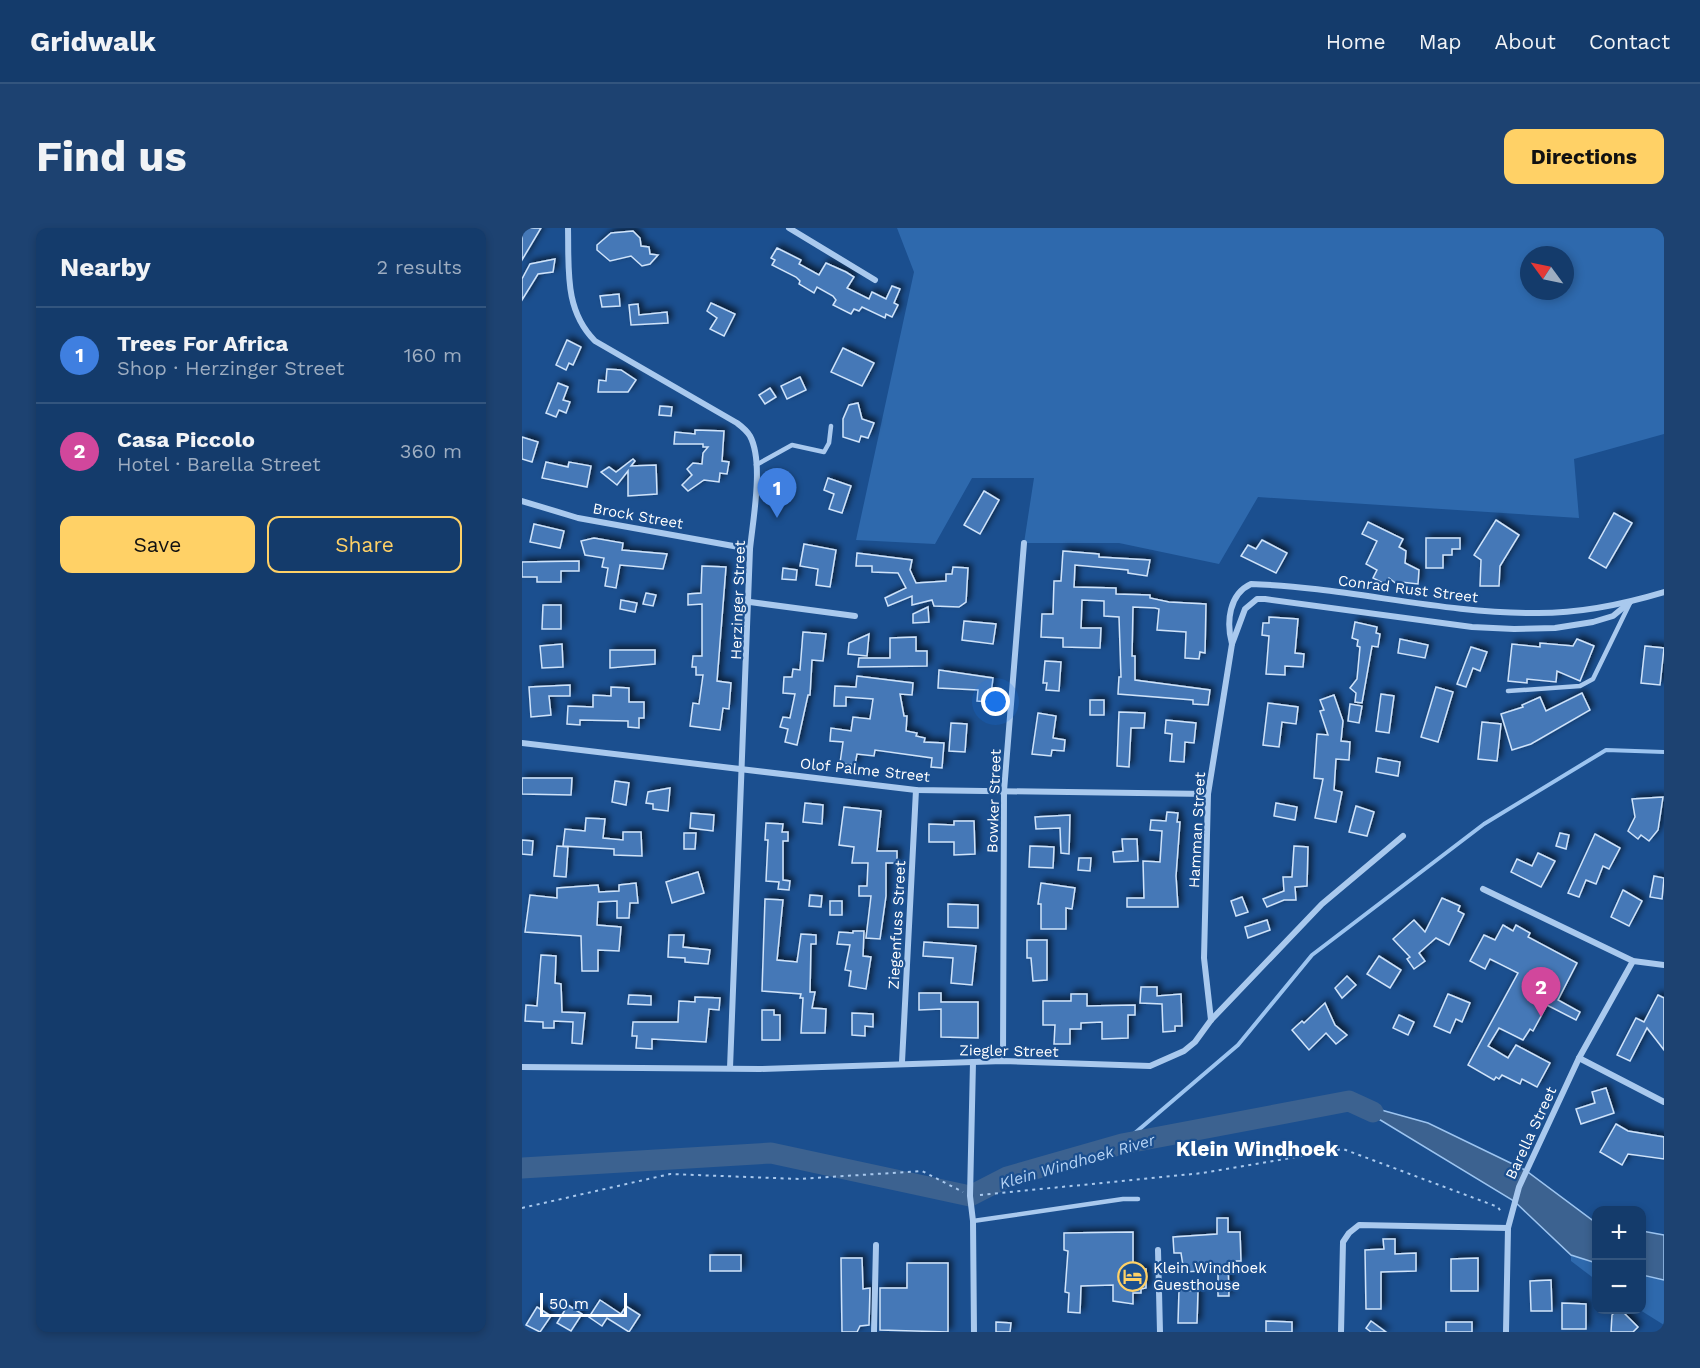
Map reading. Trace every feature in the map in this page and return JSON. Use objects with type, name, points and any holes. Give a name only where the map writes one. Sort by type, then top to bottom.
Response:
[{"type":"street","name":"Herzinger Street","points":[[568,228],[569,293],[586,332],[596,341],[665,383],[737,423],[750,434],[756,465],[750,549],[744,768],[730,1068]]},
{"type":"street","points":[[789,228],[874,280]]},
{"type":"street","name":"Brock Street","points":[[522,501],[578,518],[750,549]]},
{"type":"street","name":"Bowker Street","points":[[1003,1061],[1004,791],[1024,543]]},
{"type":"street","name":"Conrad Rust Street","points":[[1232,644],[1229,635],[1232,603],[1242,588],[1251,584],[1505,612],[1558,612],[1630,602],[1664,592]]},
{"type":"street","name":"Conrad Rust Street","points":[[1245,609],[1257,599],[1265,599],[1472,627],[1514,629],[1555,628],[1593,622],[1613,616],[1630,602]]},
{"type":"street","points":[[750,602],[855,616]]},
{"type":"street","name":"Hamman Street","points":[[1211,1020],[1204,958],[1208,794],[1232,644],[1245,609]]},
{"type":"street","name":"Olof Palme Street","points":[[522,743],[916,790],[1208,794]]},
{"type":"street","name":"Ziegenfuss Street","points":[[902,1062],[916,790]]},
{"type":"street","name":"Ziegler Street","points":[[522,1067],[730,1068],[1003,1061],[1150,1066],[1184,1051],[1195,1042],[1211,1020],[1322,904],[1403,836]]},
{"type":"street","points":[[1483,889],[1633,961],[1664,964]]},
{"type":"street","name":"Barella Street","points":[[1506,1332],[1508,1228],[1525,1170],[1579,1058],[1633,961]]},
{"type":"street","points":[[1579,1058],[1664,1102]]},
{"type":"street","points":[[973,1062],[970,1196],[973,1221],[974,1332]]},
{"type":"street","points":[[1341,1332],[1343,1242],[1349,1233],[1359,1226],[1508,1228]]},
{"type":"street","points":[[874,1332],[876,1245]]},
{"type":"street","points":[[1158,1250],[1160,1332]]},
{"type":"lane","points":[[756,465],[792,445],[824,452],[829,442],[831,426]]},
{"type":"lane","points":[[1508,691],[1580,686],[1593,679],[1630,602]]},
{"type":"lane","points":[[973,1221],[1123,1199],[1138,1199]]},
{"type":"path","points":[[522,1208],[670,1174],[799,1179],[922,1171],[970,1196],[1203,1173],[1342,1149],[1498,1207],[1508,1228]]},
{"type":"shaded area","points":[[897,228],[1664,228],[1664,434],[1574,459],[1579,518],[1258,497],[1219,564],[1119,543],[1024,543],[1034,478],[972,478],[935,544],[856,540],[914,272]]},
{"type":"shaded area","points":[[1349,1101],[1428,1123],[1525,1170],[1592,1220],[1592,1262],[1571,1255],[1514,1201]]},
{"type":"shaded area","points":[[1646,1232],[1664,1235],[1664,1280],[1646,1276]]},
{"type":"shaded area","points":[[1571,1255],[1592,1262],[1592,1277],[1571,1261]]},
{"type":"shaded area","points":[[1646,1276],[1664,1280],[1664,1325],[1646,1314]]},
{"type":"building","points":[[522,228],[541,228],[522,260]]},
{"type":"building","points":[[633,231],[640,238],[641,246],[649,247],[650,254],[658,255],[650,264],[642,266],[631,256],[610,261],[597,250],[597,245],[611,233]]},
{"type":"building","points":[[777,248],[801,260],[799,264],[819,275],[826,263],[846,272],[854,277],[847,288],[869,299],[872,292],[886,299],[892,286],[900,289],[894,303],[898,305],[892,317],[886,314],[885,318],[862,307],[859,311],[854,309],[851,314],[833,305],[836,300],[833,296],[817,287],[814,293],[799,284],[800,281],[796,277],[772,265],[775,260],[771,258]]},
{"type":"building","points":[[555,259],[553,272],[538,274],[522,300],[522,279],[530,264]]},
{"type":"building","points":[[619,294],[620,306],[602,307],[600,296]]},
{"type":"building","points":[[711,303],[735,314],[724,336],[710,329],[717,318],[707,311]]},
{"type":"building","points":[[638,304],[639,315],[667,312],[668,323],[631,325],[629,305]]},
{"type":"building","points":[[567,340],[581,347],[573,365],[569,363],[566,370],[556,365]]},
{"type":"building","points":[[843,348],[874,363],[862,386],[831,372]]},
{"type":"building","points":[[607,369],[621,370],[636,380],[628,392],[598,392],[599,380],[606,381]]},
{"type":"building","points":[[800,377],[806,390],[787,399],[781,386]]},
{"type":"building","points":[[558,383],[568,387],[563,400],[570,402],[566,413],[559,410],[556,417],[546,413]]},
{"type":"building","points":[[770,388],[776,397],[765,404],[759,395]]},
{"type":"building","points":[[858,403],[862,419],[874,423],[868,438],[861,436],[859,442],[843,437],[843,419],[849,405]]},
{"type":"building","points":[[660,406],[672,407],[671,416],[659,415]]},
{"type":"building","points":[[695,430],[724,431],[722,461],[729,462],[727,474],[720,473],[719,482],[704,480],[688,491],[682,485],[692,475],[687,469],[693,463],[702,464],[703,453],[708,447],[703,447],[703,444],[674,444],[675,432],[695,434]]},
{"type":"building","points":[[522,437],[538,442],[532,462],[522,459]]},
{"type":"building","points":[[633,459],[635,461],[631,466],[656,465],[657,494],[628,496],[628,471],[617,485],[601,472],[609,467],[616,472]]},
{"type":"building","points":[[546,462],[568,467],[569,462],[591,466],[587,487],[542,478]]},
{"type":"building","points":[[828,478],[851,486],[842,513],[829,509],[834,494],[824,490]]},
{"type":"building","points":[[984,491],[999,500],[980,534],[964,525]]},
{"type":"building","points":[[1614,513],[1632,523],[1606,568],[1589,558]]},
{"type":"building","points":[[1496,520],[1519,535],[1500,566],[1499,586],[1480,586],[1481,560],[1474,555]]},
{"type":"building","points":[[1368,522],[1403,539],[1399,547],[1406,551],[1405,563],[1419,570],[1418,584],[1401,582],[1398,585],[1389,578],[1385,584],[1373,578],[1377,570],[1366,564],[1377,541],[1362,534]]},
{"type":"building","points":[[534,524],[564,531],[560,548],[530,542]]},
{"type":"building","points":[[594,538],[623,543],[622,550],[667,554],[663,569],[620,565],[616,588],[605,586],[608,568],[602,567],[604,558],[585,555],[581,541]]},
{"type":"building","points":[[1426,538],[1460,538],[1460,549],[1452,549],[1452,555],[1443,555],[1443,568],[1426,568]]},
{"type":"building","points":[[1262,540],[1287,553],[1276,573],[1241,556],[1248,545],[1256,549]]},
{"type":"building","points":[[804,544],[836,550],[830,587],[816,585],[818,569],[800,566]]},
{"type":"building","points":[[1063,551],[1099,554],[1099,557],[1150,560],[1147,576],[1128,573],[1128,570],[1075,565],[1074,587],[1116,588],[1116,594],[1150,595],[1150,598],[1169,602],[1206,604],[1205,653],[1200,652],[1199,659],[1185,658],[1186,632],[1157,630],[1159,609],[1133,607],[1132,656],[1135,656],[1135,680],[1210,690],[1208,705],[1193,704],[1193,700],[1118,694],[1119,677],[1121,677],[1119,617],[1104,616],[1104,601],[1082,600],[1081,628],[1101,628],[1100,648],[1063,647],[1063,638],[1041,637],[1042,614],[1053,614],[1054,581],[1061,581]]},
{"type":"building","points":[[857,553],[912,560],[910,570],[916,583],[946,581],[946,574],[952,574],[953,567],[968,568],[966,602],[959,607],[934,606],[932,600],[912,605],[912,596],[888,606],[885,598],[906,588],[898,573],[872,572],[872,566],[856,566]]},
{"type":"building","points":[[579,561],[579,571],[561,571],[561,582],[537,582],[537,577],[522,577],[522,562]]},
{"type":"building","points":[[702,566],[726,567],[717,681],[731,683],[729,709],[723,708],[720,730],[690,726],[693,703],[699,704],[703,675],[696,675],[696,667],[692,667],[693,656],[702,656],[702,604],[688,605],[688,594],[701,593]]},
{"type":"building","points":[[783,568],[797,570],[796,580],[782,579]]},
{"type":"building","points":[[646,593],[656,595],[653,606],[643,604]]},
{"type":"building","points":[[621,600],[637,603],[635,612],[620,609]]},
{"type":"building","points":[[543,605],[561,605],[561,629],[542,629]]},
{"type":"building","points":[[928,607],[929,622],[913,623],[913,614]]},
{"type":"building","points":[[1269,617],[1298,619],[1295,653],[1304,654],[1303,667],[1285,666],[1285,675],[1266,674],[1269,636],[1262,635],[1263,623],[1269,623]]},
{"type":"building","points":[[964,621],[996,624],[993,644],[962,640]]},
{"type":"building","points":[[1355,622],[1377,627],[1376,633],[1380,634],[1378,647],[1372,646],[1362,703],[1355,702],[1356,693],[1350,688],[1357,679],[1360,647],[1357,646],[1358,640],[1352,638]]},
{"type":"building","points":[[803,632],[826,634],[823,661],[812,660],[810,695],[808,695],[797,745],[785,742],[788,729],[780,727],[783,717],[790,718],[795,694],[783,693],[784,677],[792,677],[793,669],[800,670]]},
{"type":"building","points":[[869,634],[867,656],[848,654],[849,643]]},
{"type":"building","points":[[916,637],[916,651],[927,651],[927,666],[858,667],[859,658],[890,658],[890,638]]},
{"type":"building","points":[[1400,639],[1428,645],[1425,658],[1398,653]]},
{"type":"building","points":[[1577,639],[1594,646],[1580,681],[1557,671],[1556,682],[1527,679],[1527,683],[1508,681],[1512,644],[1540,647],[1540,643],[1573,646]]},
{"type":"building","points":[[562,644],[563,667],[542,668],[540,646]]},
{"type":"building","points":[[1645,646],[1664,648],[1660,685],[1641,683]]},
{"type":"building","points":[[1471,647],[1487,652],[1480,671],[1473,668],[1466,687],[1457,684]]},
{"type":"building","points":[[610,650],[655,650],[655,664],[610,668]]},
{"type":"building","points":[[1045,661],[1061,662],[1059,691],[1046,690],[1047,683],[1043,683]]},
{"type":"building","points":[[939,670],[993,678],[990,702],[977,701],[978,690],[938,688]]},
{"type":"building","points":[[857,676],[913,683],[912,695],[900,694],[904,716],[907,716],[906,731],[917,733],[916,736],[925,738],[924,742],[944,743],[942,768],[931,767],[932,758],[875,750],[874,756],[857,754],[855,765],[840,763],[843,742],[830,741],[831,728],[851,731],[853,717],[870,719],[873,699],[846,697],[846,706],[834,706],[835,686],[856,687]]},
{"type":"building","points":[[570,685],[570,696],[549,696],[551,715],[531,717],[529,687]]},
{"type":"building","points":[[611,687],[629,688],[629,702],[644,702],[644,718],[639,718],[639,728],[628,727],[628,721],[580,720],[580,725],[567,724],[568,706],[593,707],[593,695],[611,696]]},
{"type":"building","points":[[1436,687],[1453,692],[1438,742],[1421,737]]},
{"type":"building","points":[[1582,693],[1590,710],[1531,744],[1512,750],[1501,714],[1523,707],[1522,705],[1540,697],[1546,711]]},
{"type":"building","points":[[1381,694],[1394,696],[1389,733],[1376,731]]},
{"type":"building","points":[[1334,695],[1343,721],[1341,741],[1350,742],[1349,760],[1336,759],[1334,790],[1342,792],[1336,822],[1315,818],[1323,779],[1314,778],[1317,734],[1328,735],[1320,711],[1324,710],[1320,700]]},
{"type":"building","points":[[1090,700],[1104,700],[1104,715],[1090,715]]},
{"type":"building","points":[[1268,703],[1298,707],[1296,724],[1282,722],[1279,747],[1263,745]]},
{"type":"building","points":[[1350,704],[1362,706],[1359,723],[1348,721]]},
{"type":"building","points":[[1119,712],[1145,713],[1144,728],[1131,728],[1129,767],[1117,766]]},
{"type":"building","points":[[1038,713],[1056,716],[1053,738],[1065,740],[1064,751],[1052,750],[1051,756],[1032,754]]},
{"type":"building","points":[[1166,720],[1196,723],[1194,743],[1185,742],[1184,762],[1170,761],[1172,734],[1165,733]]},
{"type":"building","points":[[1482,722],[1501,724],[1497,761],[1478,759]]},
{"type":"building","points":[[951,723],[967,724],[965,752],[949,751]]},
{"type":"building","points":[[1378,758],[1400,762],[1398,776],[1376,772]]},
{"type":"building","points":[[522,778],[572,778],[571,795],[522,794]]},
{"type":"building","points":[[615,781],[629,783],[626,805],[612,802]]},
{"type":"building","points":[[670,788],[668,811],[653,809],[653,804],[646,803],[648,792]]},
{"type":"building","points":[[1663,797],[1658,830],[1649,841],[1641,835],[1638,839],[1628,831],[1635,817],[1632,799]]},
{"type":"building","points":[[805,803],[823,805],[822,824],[803,822]]},
{"type":"building","points":[[1276,803],[1297,807],[1295,820],[1274,816]]},
{"type":"building","points":[[1356,806],[1374,812],[1367,836],[1349,832]]},
{"type":"building","points":[[844,807],[881,811],[877,851],[897,851],[897,863],[886,863],[886,896],[880,939],[866,938],[871,896],[859,896],[859,886],[867,886],[868,863],[852,863],[854,847],[839,845]]},
{"type":"building","points":[[1167,812],[1178,813],[1177,822],[1180,822],[1176,876],[1178,907],[1127,907],[1127,898],[1144,898],[1143,861],[1160,862],[1162,831],[1150,830],[1151,820],[1166,821]]},
{"type":"building","points":[[691,813],[714,815],[713,831],[690,828]]},
{"type":"building","points":[[1070,815],[1069,854],[1061,853],[1060,828],[1036,829],[1035,817]]},
{"type":"building","points":[[586,818],[605,819],[603,838],[623,840],[623,832],[641,832],[642,856],[614,855],[614,849],[563,846],[565,829],[585,831]]},
{"type":"building","points":[[954,821],[974,821],[975,854],[954,855],[954,842],[929,842],[929,824],[954,825]]},
{"type":"building","points":[[766,823],[783,824],[782,832],[788,832],[788,841],[783,841],[783,880],[790,881],[789,890],[778,889],[779,882],[766,881],[768,840],[765,840]]},
{"type":"building","points":[[684,833],[696,833],[695,849],[684,849]]},
{"type":"building","points":[[1560,833],[1569,835],[1566,849],[1556,846]]},
{"type":"building","points":[[1595,834],[1620,848],[1609,869],[1603,866],[1596,884],[1586,880],[1579,897],[1568,893]]},
{"type":"building","points":[[1122,839],[1137,839],[1138,861],[1114,862],[1113,852],[1123,851]]},
{"type":"building","points":[[522,840],[533,841],[532,855],[522,854]]},
{"type":"building","points":[[557,846],[568,847],[566,877],[554,876]]},
{"type":"building","points":[[1030,846],[1054,847],[1053,868],[1029,867]]},
{"type":"building","points":[[1294,846],[1308,847],[1307,886],[1295,887],[1296,900],[1284,900],[1267,907],[1263,899],[1284,891],[1283,877],[1292,877]]},
{"type":"building","points":[[1538,853],[1555,861],[1541,887],[1511,872],[1517,859],[1532,866]]},
{"type":"building","points":[[1079,858],[1091,858],[1090,871],[1078,870]]},
{"type":"building","points":[[698,872],[704,893],[672,903],[666,882]]},
{"type":"building","points":[[1654,876],[1664,878],[1662,899],[1650,897]]},
{"type":"building","points":[[636,883],[638,903],[630,903],[629,918],[617,918],[617,901],[598,902],[597,925],[621,927],[619,951],[598,950],[598,971],[582,971],[581,936],[525,932],[530,895],[557,898],[557,888],[598,885],[599,892],[619,891],[619,885]]},
{"type":"building","points":[[1041,883],[1075,888],[1072,909],[1066,908],[1066,929],[1041,929],[1041,904],[1038,904]]},
{"type":"building","points":[[1623,890],[1642,901],[1629,926],[1611,917]]},
{"type":"building","points":[[810,895],[822,896],[821,907],[809,906]]},
{"type":"building","points":[[1242,897],[1248,912],[1236,916],[1231,901]]},
{"type":"building","points":[[1442,898],[1460,906],[1458,911],[1464,914],[1449,945],[1436,938],[1419,953],[1425,961],[1414,969],[1407,959],[1410,957],[1393,939],[1414,920],[1425,932]]},
{"type":"building","points":[[765,899],[783,900],[777,960],[797,962],[801,934],[816,935],[816,944],[811,944],[810,992],[815,992],[812,1008],[826,1009],[825,1033],[801,1033],[803,998],[800,998],[801,994],[762,991]]},
{"type":"building","points":[[830,901],[842,901],[842,915],[830,915]]},
{"type":"building","points":[[948,904],[978,905],[978,928],[948,927]]},
{"type":"building","points":[[1267,920],[1270,930],[1248,938],[1245,927]]},
{"type":"building","points":[[1503,925],[1513,931],[1516,925],[1530,933],[1528,937],[1577,963],[1558,1000],[1580,1012],[1576,1020],[1547,1005],[1533,1031],[1530,1029],[1523,1040],[1499,1028],[1488,1046],[1508,1058],[1516,1045],[1550,1063],[1537,1087],[1522,1079],[1520,1084],[1502,1075],[1499,1079],[1496,1077],[1494,1080],[1468,1065],[1518,973],[1490,959],[1485,969],[1470,961],[1484,935],[1495,940]]},
{"type":"building","points":[[853,931],[864,931],[863,956],[871,957],[866,989],[849,986],[851,971],[845,970],[850,945],[837,944],[839,932],[853,933]]},
{"type":"building","points":[[669,935],[684,935],[683,947],[710,950],[708,964],[685,962],[685,958],[668,957]]},
{"type":"building","points":[[1027,940],[1047,940],[1047,980],[1033,981],[1031,958],[1027,958]]},
{"type":"building","points":[[924,942],[976,946],[972,985],[951,983],[953,958],[923,956]]},
{"type":"building","points":[[541,955],[556,956],[555,983],[561,984],[562,1012],[585,1013],[582,1044],[572,1043],[573,1022],[554,1021],[554,1028],[543,1028],[543,1022],[525,1021],[526,1005],[537,1006]]},
{"type":"building","points":[[1379,956],[1401,970],[1390,988],[1367,974]]},
{"type":"building","points":[[1347,976],[1356,985],[1342,998],[1335,988]]},
{"type":"building","points":[[1141,987],[1157,987],[1157,996],[1181,994],[1182,1026],[1175,1026],[1175,1031],[1163,1032],[1162,1004],[1140,1003]]},
{"type":"building","points":[[919,993],[941,993],[941,1002],[978,1002],[978,1038],[941,1037],[941,1009],[919,1010]]},
{"type":"building","points":[[1071,994],[1087,994],[1087,1006],[1135,1005],[1135,1015],[1128,1015],[1128,1038],[1102,1039],[1102,1022],[1081,1023],[1081,1029],[1070,1029],[1070,1044],[1054,1044],[1055,1025],[1043,1025],[1043,1001],[1071,1001]]},
{"type":"building","points":[[1448,994],[1470,1003],[1462,1022],[1456,1019],[1450,1033],[1434,1026]]},
{"type":"building","points":[[629,995],[651,996],[651,1005],[628,1004]]},
{"type":"building","points":[[1658,995],[1664,998],[1664,1050],[1647,1028],[1630,1061],[1617,1055],[1636,1018],[1644,1022]]},
{"type":"building","points":[[695,997],[720,998],[719,1010],[709,1009],[706,1042],[652,1039],[652,1049],[636,1048],[637,1036],[632,1036],[633,1022],[678,1022],[679,1001],[695,1002]]},
{"type":"building","points":[[1325,1003],[1335,1025],[1347,1035],[1336,1044],[1326,1033],[1309,1050],[1292,1030],[1302,1021],[1304,1023]]},
{"type":"building","points":[[762,1010],[774,1010],[774,1015],[780,1015],[780,1040],[762,1040]]},
{"type":"building","points":[[852,1013],[873,1014],[873,1027],[865,1026],[865,1036],[852,1035]]},
{"type":"building","points":[[1399,1015],[1414,1022],[1408,1035],[1393,1028]]},
{"type":"building","points":[[1606,1088],[1614,1113],[1581,1124],[1576,1109],[1595,1103],[1592,1092]]},
{"type":"building","points":[[1616,1124],[1628,1131],[1664,1137],[1664,1159],[1628,1154],[1622,1165],[1600,1152]]},
{"type":"building","points":[[1217,1218],[1228,1218],[1228,1232],[1240,1232],[1241,1261],[1228,1261],[1229,1296],[1218,1296],[1218,1270],[1184,1272],[1181,1253],[1174,1253],[1173,1237],[1217,1234]]},
{"type":"building","points":[[1133,1232],[1133,1269],[1146,1269],[1146,1288],[1141,1289],[1141,1293],[1133,1293],[1133,1304],[1113,1301],[1113,1285],[1081,1286],[1080,1313],[1068,1312],[1069,1293],[1065,1292],[1068,1251],[1064,1250],[1064,1233]]},
{"type":"building","points":[[1383,1239],[1395,1239],[1395,1254],[1416,1253],[1416,1271],[1381,1272],[1381,1309],[1366,1309],[1365,1250],[1384,1249]]},
{"type":"building","points":[[710,1255],[741,1255],[741,1271],[710,1271]]},
{"type":"building","points":[[841,1258],[862,1258],[863,1289],[870,1288],[869,1325],[860,1326],[857,1332],[842,1332]]},
{"type":"building","points":[[1478,1258],[1478,1291],[1451,1291],[1451,1259]]},
{"type":"building","points":[[907,1263],[948,1263],[948,1332],[880,1330],[880,1288],[907,1288]]},
{"type":"building","points":[[1551,1280],[1552,1311],[1531,1311],[1530,1281]]},
{"type":"building","points":[[1179,1290],[1198,1291],[1197,1323],[1178,1323]]},
{"type":"building","points":[[600,1300],[621,1314],[626,1306],[640,1315],[629,1332],[607,1318],[602,1326],[589,1317]]},
{"type":"building","points":[[1562,1303],[1586,1304],[1586,1329],[1562,1329]]},
{"type":"building","points":[[568,1305],[582,1314],[571,1331],[557,1323]]},
{"type":"building","points":[[537,1307],[551,1316],[540,1332],[526,1325]]},
{"type":"building","points":[[1625,1314],[1638,1327],[1633,1332],[1611,1332],[1612,1315]]},
{"type":"building","points":[[1266,1321],[1292,1322],[1292,1332],[1266,1332]]},
{"type":"building","points":[[1371,1321],[1386,1332],[1371,1332],[1366,1328]]},
{"type":"building","points":[[996,1322],[1011,1323],[1010,1332],[996,1332]]},
{"type":"building","points":[[1446,1322],[1472,1322],[1472,1332],[1446,1332]]},
{"type":"waterway","points":[[1122,1144],[1238,1045],[1312,955],[1484,824],[1606,750],[1664,752]]},
{"type":"waterway","name":"Klein Windhoek River","points":[[522,1168],[771,1153],[970,1196],[1007,1177],[1122,1144],[1349,1101],[1373,1112]]},
{"type":"place","name":"Trees For Africa","points":[[777,518]]},
{"type":"place","name":"Casa Piccolo","points":[[1541,1017]]},
{"type":"place","name":"Klein Windhoek Guesthouse","points":[[1132,1277]]},
{"type":"district","name":"Klein Windhoek","points":[[1257,1149]]}]
